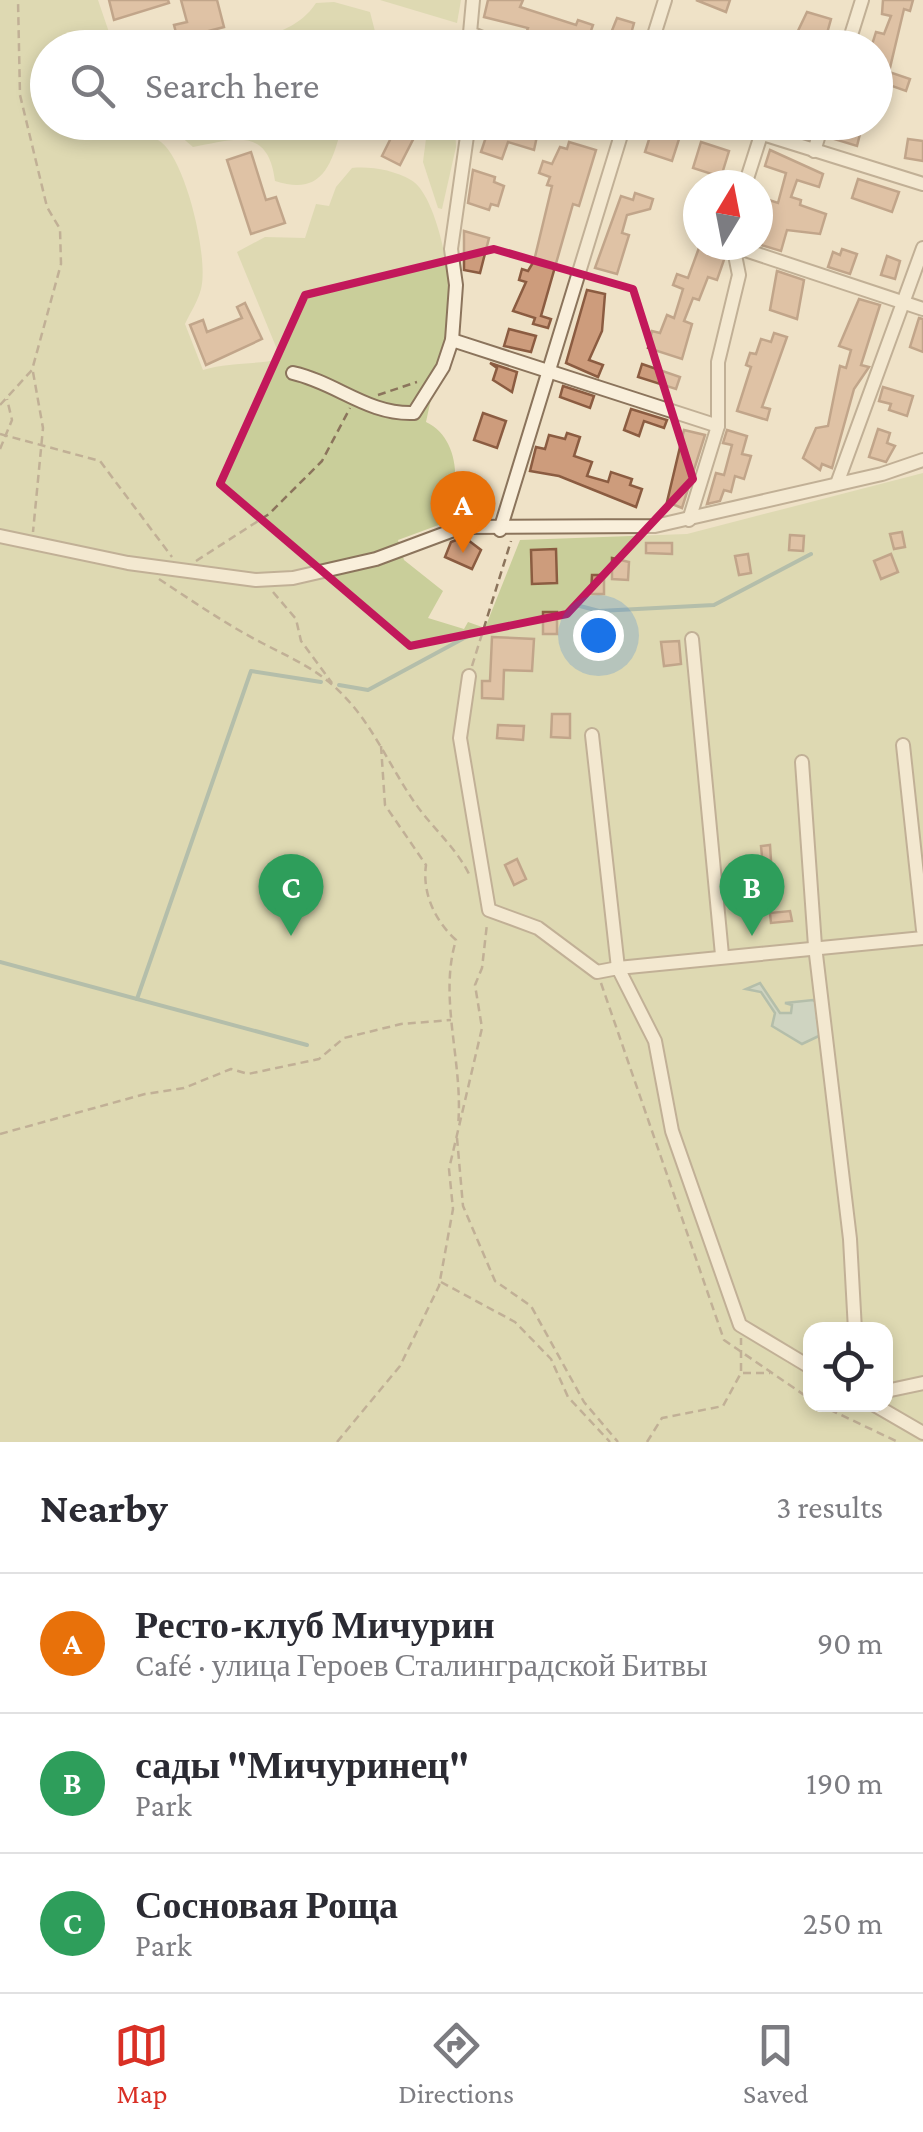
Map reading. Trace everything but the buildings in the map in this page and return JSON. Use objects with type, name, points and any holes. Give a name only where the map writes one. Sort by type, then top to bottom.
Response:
[{"type":"street","points":[[473,0],[476,30]]},
{"type":"street","points":[[656,30],[665,0]]},
{"type":"street","points":[[853,30],[862,0]]},
{"type":"street","points":[[293,373],[312,377],[384,411],[414,413],[443,367],[452,340],[456,286],[452,249],[467,140]]},
{"type":"street","points":[[506,530],[547,367],[620,140]]},
{"type":"street","points":[[750,170],[759,140]]},
{"type":"street","points":[[777,140],[923,184]]},
{"type":"street","points":[[814,152],[818,140]]},
{"type":"street","points":[[838,481],[923,248]]},
{"type":"street","points":[[773,259],[923,309]]},
{"type":"street","points":[[689,520],[718,426],[718,362],[739,275],[736,260]]},
{"type":"street","points":[[452,340],[547,367],[718,426]]},
{"type":"street","points":[[0,536],[128,563],[256,580],[292,578],[376,559],[462,526],[506,530],[655,526],[838,481],[882,474],[923,460]]},
{"type":"street","points":[[692,639],[722,955]]},
{"type":"street","points":[[470,676],[460,738],[489,910],[538,928],[597,972],[722,955],[923,938]]},
{"type":"street","points":[[592,735],[618,968],[655,1041],[672,1131],[744,1327],[803,1363]]},
{"type":"street","points":[[903,745],[923,930]]},
{"type":"street","points":[[802,762],[816,946],[850,1240],[855,1322]]},
{"type":"street","points":[[893,1389],[923,1382]]},
{"type":"street","points":[[887,1412],[923,1432]]},
{"type":"path","points":[[18,0],[20,94],[30,136]]},
{"type":"path","points":[[31,140],[47,207],[60,229],[60,264],[32,370],[43,428],[32,543]]},
{"type":"path","points":[[0,404],[32,370]]},
{"type":"path","points":[[3,435],[100,461],[182,570],[269,514],[322,462],[355,400],[396,392],[419,381]]},
{"type":"path","points":[[0,449],[12,420],[6,398]]},
{"type":"path","points":[[470,676],[511,552],[506,530]]},
{"type":"path","points":[[128,563],[266,646],[303,661],[343,694]]},
{"type":"path","points":[[263,589],[275,592],[296,619],[301,641],[314,665],[343,694],[381,744],[392,770],[429,823],[457,849],[474,884]]},
{"type":"path","points":[[381,744],[384,804],[426,865],[423,886],[441,926],[456,940],[448,968],[461,1096],[457,1138],[462,1206],[495,1282],[531,1306],[584,1402],[618,1442]]},
{"type":"path","points":[[337,1442],[400,1366],[428,1317],[440,1282],[453,1209],[449,1169],[482,1028],[475,985],[482,968],[489,910]]},
{"type":"path","points":[[0,1134],[145,1094],[184,1088],[231,1069],[248,1074],[318,1060],[344,1038],[401,1024],[453,1020]]},
{"type":"path","points":[[440,1282],[516,1322],[551,1359],[568,1398],[610,1442]]},
{"type":"path","points":[[647,1442],[662,1418],[723,1406],[741,1373],[739,1350],[744,1327]]},
{"type":"path","points":[[741,1373],[772,1373]]},
{"type":"path","points":[[835,1412],[898,1442]]},
{"type":"highlighted area","points":[[494,249],[633,289],[693,479],[567,614],[410,646],[220,484],[305,295]]},
{"type":"green space","points":[[0,0],[98,0],[108,30],[30,30],[30,140],[157,140],[170,152],[187,189],[202,256],[201,289],[185,324],[203,370],[281,359],[237,252],[265,237],[305,238],[316,204],[329,206],[336,187],[352,168],[382,170],[411,180],[420,188],[435,218],[445,255],[450,301],[426,422],[446,441],[455,468],[453,497],[444,523],[398,540],[404,560],[443,591],[428,618],[464,629],[468,622],[485,628],[520,540],[687,534],[923,473],[923,1442],[0,1442]]},
{"type":"green space","points":[[380,0],[461,0],[457,23]]},
{"type":"green space","points":[[334,2],[370,12],[375,30],[281,30],[300,20],[316,3]]},
{"type":"green space","points":[[185,140],[235,140],[193,147]]},
{"type":"green space","points":[[246,140],[338,140],[320,177],[302,185],[275,181],[271,163],[257,144]]},
{"type":"green space","points":[[426,140],[456,140],[442,209],[438,208],[423,162]]},
{"type":"water","points":[[760,983],[780,1013],[791,1013],[792,1005],[785,1003],[813,1000],[820,1005],[817,1018],[825,1025],[821,1035],[802,1044],[772,1026],[775,1013],[761,992],[746,989]]},
{"type":"waterway","points":[[576,605],[599,611],[714,605],[811,554]]},
{"type":"waterway","points":[[339,685],[368,690],[479,630]]},
{"type":"waterway","points":[[137,999],[251,671],[321,682]]},
{"type":"waterway","points":[[0,962],[307,1045]]},
{"type":"place","name":"Ресто-клуб Мичурин","points":[[463,553]]},
{"type":"place","name":"Сосновая Роща","points":[[291,936]]},
{"type":"place","name":"сады \"Мичуринец\"","points":[[752,936]]}]
